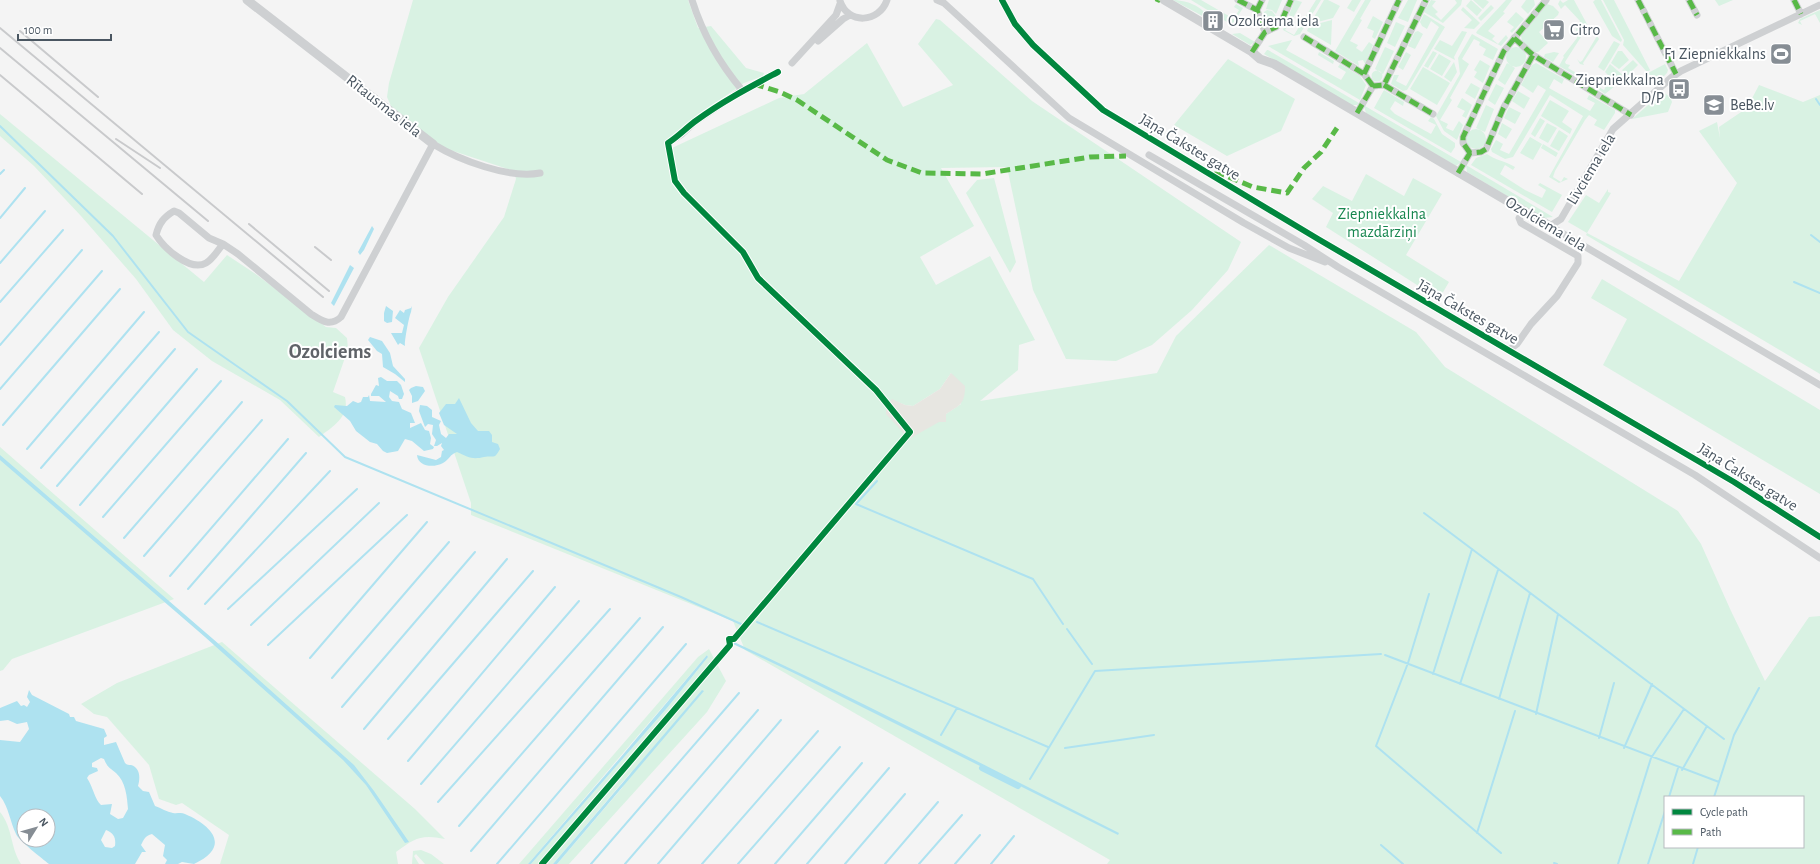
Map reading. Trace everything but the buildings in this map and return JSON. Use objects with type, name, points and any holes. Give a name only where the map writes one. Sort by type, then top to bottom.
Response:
[{"type":"street","name":"Rītausmas iela","points":[[247,0],[433,144],[473,161],[514,175],[540,173]]},
{"type":"street","points":[[668,143],[682,134],[696,121],[742,90],[718,57],[701,24],[692,0]]},
{"type":"street","points":[[840,2],[850,15],[856,18],[870,17],[882,10],[887,0]]},
{"type":"street","points":[[937,0],[944,3],[968,24],[1069,118],[1270,238],[1289,248],[1338,268]]},
{"type":"street","name":"Jāņa Čakstes gatve","points":[[1002,0],[1015,24],[1033,45],[1103,110],[1249,198],[1734,482],[1820,538]]},
{"type":"street","name":"Ozolciema iela","points":[[1164,0],[1252,52],[1262,55],[1271,63],[1357,112],[1458,173],[1820,385]]},
{"type":"street","points":[[1238,0],[1257,10],[1265,32]]},
{"type":"street","points":[[1257,10],[1262,0]]},
{"type":"street","points":[[1252,52],[1265,32],[1276,27],[1291,0]]},
{"type":"street","points":[[1364,74],[1399,0]]},
{"type":"street","points":[[1384,85],[1426,0]]},
{"type":"street","points":[[1470,153],[1463,144],[1463,138],[1499,60],[1504,50],[1546,0]]},
{"type":"street","points":[[1638,0],[1676,74]]},
{"type":"street","points":[[1689,0],[1697,15]]},
{"type":"street","points":[[1795,0],[1801,14]]},
{"type":"street","points":[[840,2],[836,15],[792,63],[843,19],[850,15]]},
{"type":"street","name":"Līvciema iela","points":[[1550,226],[1561,219],[1613,129],[1631,115],[1676,74],[1820,5]]},
{"type":"street","points":[[1304,37],[1364,74],[1373,86]]},
{"type":"street","points":[[1514,38],[1533,55],[1631,115]]},
{"type":"street","points":[[1470,153],[1481,152],[1486,149],[1503,109],[1533,55]]},
{"type":"street","points":[[1373,86],[1384,85],[1433,114]]},
{"type":"street","points":[[1357,112],[1373,86]]},
{"type":"street","points":[[223,244],[207,262],[200,265],[188,264],[161,242],[156,235],[159,224],[167,216],[174,211],[179,213],[209,238],[223,244],[311,314],[324,322],[335,322],[341,317],[433,144]]},
{"type":"street","points":[[1458,173],[1470,153]]},
{"type":"street","name":"Jāņa Čakstes gatve","points":[[1149,155],[1304,245],[1338,268],[1695,475],[1820,558]]},
{"type":"street","points":[[1509,350],[1517,344],[1531,324],[1557,296],[1578,263],[1578,256],[1521,223],[1519,218],[1524,211]]},
{"type":"green space","points":[[413,0],[688,0],[698,28],[711,26],[746,68],[764,73],[763,76],[744,83],[683,126],[675,136],[672,148],[779,98],[804,94],[867,43],[903,107],[953,85],[918,44],[936,19],[940,20],[1032,101],[1241,242],[1228,270],[1192,310],[1152,345],[1116,361],[1066,359],[1033,290],[1007,167],[941,168],[974,226],[920,257],[936,285],[990,256],[1035,340],[1019,345],[1018,370],[980,401],[1157,373],[1176,336],[1269,245],[1416,332],[1445,367],[1678,511],[1701,544],[1765,681],[1809,617],[1820,616],[1820,864],[1107,864],[1110,860],[745,650],[733,621],[471,515],[471,503],[419,348],[448,297],[504,217],[516,179],[514,171],[444,148],[391,106],[387,97],[389,83]],"holes":[[[951,373],[961,404],[946,414],[886,406],[898,402],[913,406],[940,389]]]},
{"type":"green space","points":[[1173,0],[1183,1],[1198,7],[1206,14],[1208,19]]},
{"type":"green space","points":[[1191,0],[1201,0],[1234,19],[1239,10],[1234,7],[1236,4],[1243,8],[1232,25]]},
{"type":"green space","points":[[1269,0],[1282,0],[1276,14],[1272,10],[1266,9]]},
{"type":"green space","points":[[1295,0],[1302,2],[1293,18],[1289,15]]},
{"type":"green space","points":[[1316,0],[1321,0],[1300,34],[1294,36],[1283,30],[1286,21],[1290,23],[1285,30],[1294,35]]},
{"type":"green space","points":[[1324,0],[1328,0],[1340,6],[1333,18],[1310,24]]},
{"type":"green space","points":[[1352,0],[1361,0],[1354,12],[1347,8]]},
{"type":"green space","points":[[1365,0],[1371,0],[1350,41],[1358,45],[1356,48],[1362,52],[1369,42],[1373,45],[1365,64],[1363,60],[1358,61],[1359,66],[1335,51]]},
{"type":"green space","points":[[1408,0],[1417,0],[1408,22],[1398,18]]},
{"type":"green space","points":[[1431,0],[1436,1],[1432,6],[1438,12],[1435,14],[1441,20],[1457,3],[1455,0],[1462,0],[1461,5],[1443,23],[1424,12]]},
{"type":"green space","points":[[1471,0],[1482,10],[1477,16],[1466,6]]},
{"type":"green space","points":[[1473,0],[1486,0],[1489,2],[1483,9]]},
{"type":"green space","points":[[1506,0],[1512,0],[1503,12],[1505,13],[1488,31],[1495,36],[1492,39],[1498,44],[1506,35],[1508,38],[1501,46],[1476,33]]},
{"type":"green space","points":[[1526,0],[1534,0],[1535,5],[1528,14],[1521,7]]},
{"type":"green space","points":[[1560,0],[1563,3],[1568,0],[1574,0],[1588,26],[1565,62],[1566,64],[1570,65],[1568,68],[1598,86],[1597,88],[1559,66],[1564,57],[1563,56],[1577,38],[1576,29],[1580,21],[1565,5],[1561,9],[1558,4]]},
{"type":"green space","points":[[1595,0],[1601,0],[1622,40],[1621,42],[1612,36],[1593,2]]},
{"type":"green space","points":[[1603,0],[1614,0],[1650,70],[1647,72],[1623,45],[1624,40]]},
{"type":"green space","points":[[1715,0],[1733,0],[1719,6]]},
{"type":"green space","points":[[1547,4],[1553,6],[1559,12],[1558,15],[1539,32],[1548,43],[1538,52],[1534,52],[1522,41],[1521,36]]},
{"type":"green space","points":[[1491,5],[1494,8],[1481,21],[1478,18]]},
{"type":"green space","points":[[1463,7],[1480,23],[1474,29],[1464,28],[1472,20],[1461,10]]},
{"type":"green space","points":[[1267,10],[1272,11],[1276,16],[1274,23],[1270,26],[1266,24],[1264,19],[1264,12]]},
{"type":"green space","points":[[1820,10],[1820,23],[1815,14],[1800,21],[1802,25],[1798,23],[1800,19]]},
{"type":"green space","points":[[1516,12],[1524,19],[1512,33],[1510,31],[1514,27],[1507,22]]},
{"type":"green space","points":[[1424,14],[1445,27],[1407,90],[1403,91],[1391,84],[1394,75],[1399,75],[1396,81],[1406,86],[1439,27],[1431,21],[1427,29],[1422,26],[1420,22]]},
{"type":"green space","points":[[1373,16],[1383,22],[1375,39],[1372,37],[1374,31],[1367,28]]},
{"type":"green space","points":[[1332,20],[1331,45],[1307,31],[1309,26]]},
{"type":"green space","points":[[1396,22],[1405,26],[1395,47],[1387,43]]},
{"type":"green space","points":[[1418,31],[1423,34],[1415,49],[1408,46],[1415,32]]},
{"type":"green space","points":[[1462,31],[1467,32],[1454,57],[1455,60],[1434,49],[1440,40],[1452,46]]},
{"type":"green space","points":[[1240,33],[1255,42],[1250,45],[1232,34]]},
{"type":"green space","points":[[1472,34],[1498,49],[1493,60],[1483,55],[1486,49],[1479,45],[1480,42],[1474,39],[1462,59],[1469,64],[1450,98],[1452,100],[1440,120],[1448,124],[1446,128],[1453,131],[1459,121],[1463,125],[1457,140],[1444,131],[1436,116],[1460,74],[1458,58]]},
{"type":"green space","points":[[1597,36],[1599,39],[1583,63],[1584,65],[1580,64],[1577,59],[1580,62],[1582,61]]},
{"type":"green space","points":[[1292,40],[1286,50],[1341,80],[1346,72],[1338,67],[1340,64],[1360,76],[1366,85],[1360,100],[1268,46]]},
{"type":"green space","points":[[1614,41],[1620,44],[1604,71],[1598,67]]},
{"type":"green space","points":[[1385,47],[1394,51],[1383,74],[1375,69]]},
{"type":"green space","points":[[1516,47],[1523,50],[1526,57],[1523,64],[1516,67],[1509,64],[1506,57],[1509,50]]},
{"type":"green space","points":[[1267,50],[1359,103],[1357,105],[1351,105],[1264,54]]},
{"type":"green space","points":[[1433,51],[1437,53],[1428,68],[1424,66]]},
{"type":"green space","points":[[1618,51],[1622,51],[1629,60],[1619,69],[1611,63]]},
{"type":"green space","points":[[1319,52],[1334,61],[1333,64],[1318,55]]},
{"type":"green space","points":[[1406,52],[1411,55],[1403,70],[1398,67]]},
{"type":"green space","points":[[1554,52],[1559,53],[1553,62],[1544,57],[1545,54]]},
{"type":"green space","points":[[1439,54],[1451,61],[1442,76],[1430,69]]},
{"type":"green space","points":[[1228,59],[1295,99],[1281,131],[1227,156],[1174,125]]},
{"type":"green space","points":[[1480,60],[1490,66],[1483,83],[1474,77],[1477,72],[1474,70]]},
{"type":"green space","points":[[1633,60],[1638,65],[1627,76],[1622,70]]},
{"type":"green space","points":[[1454,62],[1457,72],[1451,82],[1444,77]]},
{"type":"green space","points":[[1507,63],[1515,68],[1505,85],[1498,80]]},
{"type":"green space","points":[[1536,63],[1564,79],[1562,84],[1554,79],[1549,88],[1590,111],[1595,103],[1587,99],[1589,95],[1615,110],[1615,113],[1604,130],[1594,125],[1597,120],[1589,115],[1585,120],[1555,171],[1553,177],[1561,182],[1564,177],[1568,179],[1559,183],[1549,177],[1583,116],[1550,95],[1513,157],[1505,159],[1492,152],[1491,149],[1496,140],[1503,144],[1500,150],[1509,154],[1546,90],[1538,85],[1533,93],[1521,85],[1532,65]]},
{"type":"green space","points":[[1610,64],[1625,77],[1617,84],[1605,72]]},
{"type":"green space","points":[[1665,64],[1668,70],[1667,73],[1657,83],[1648,73]]},
{"type":"green space","points":[[1423,67],[1450,83],[1437,105],[1410,89]]},
{"type":"green space","points":[[1377,70],[1381,72],[1383,76],[1381,80],[1377,82],[1373,80],[1371,76],[1373,72]]},
{"type":"green space","points":[[1607,76],[1615,86],[1605,94],[1598,89],[1599,87],[1604,90],[1606,86],[1602,83]]},
{"type":"green space","points":[[1471,83],[1480,88],[1475,99],[1465,93]]},
{"type":"green space","points":[[1496,84],[1504,88],[1495,105],[1488,100]]},
{"type":"green space","points":[[1759,85],[1803,102],[1820,95],[1820,374],[1586,235],[1587,233],[1679,281],[1737,183],[1699,131],[1717,122],[1720,138],[1719,127],[1747,108]]},
{"type":"green space","points":[[1384,90],[1404,102],[1403,106],[1395,101],[1390,109],[1395,114],[1431,134],[1436,125],[1428,121],[1431,117],[1434,119],[1442,134],[1455,143],[1455,147],[1451,153],[1374,108]]},
{"type":"green space","points":[[1518,91],[1530,98],[1524,109],[1512,101]]},
{"type":"green space","points":[[1663,92],[1670,97],[1672,102],[1668,112],[1632,119]]},
{"type":"green space","points":[[1462,98],[1472,105],[1466,118],[1462,116],[1465,111],[1457,107]]},
{"type":"green space","points":[[1550,100],[1569,111],[1562,122],[1572,129],[1570,134],[1541,116]]},
{"type":"green space","points":[[1486,105],[1494,109],[1485,132],[1476,128]]},
{"type":"green space","points":[[1364,106],[1461,162],[1456,166],[1366,113]]},
{"type":"green space","points":[[1509,107],[1521,113],[1515,124],[1504,118]]},
{"type":"green space","points":[[0,114],[204,282],[227,255],[257,275],[326,327],[336,328],[347,338],[348,349],[333,392],[345,397],[345,410],[339,421],[319,437],[280,400],[212,361],[173,330],[136,279],[81,216],[34,166],[0,136]]},
{"type":"green space","points":[[1540,118],[1545,121],[1535,137],[1531,134]]},
{"type":"green space","points":[[1502,123],[1512,129],[1506,139],[1498,134]]},
{"type":"green space","points":[[1547,123],[1557,128],[1548,143],[1539,138]]},
{"type":"green space","points":[[1476,129],[1483,132],[1486,139],[1483,146],[1476,149],[1469,146],[1466,139],[1469,132]]},
{"type":"green space","points":[[1559,130],[1568,136],[1559,151],[1550,146]]},
{"type":"green space","points":[[1530,137],[1542,144],[1533,160],[1520,153]]},
{"type":"green space","points":[[1543,144],[1558,153],[1556,157],[1541,148]]},
{"type":"green space","points":[[1487,154],[1515,167],[1513,170],[1505,165],[1500,174],[1525,190],[1542,198],[1546,190],[1538,185],[1540,183],[1562,195],[1552,212],[1471,165],[1476,158]]},
{"type":"green space","points":[[1466,165],[1553,217],[1544,218],[1467,172]]},
{"type":"green space","name":"Ziepniekkalna mazdārziņi","points":[[1366,174],[1404,196],[1413,178],[1442,194],[1406,255],[1449,282],[1439,299],[1326,227],[1333,213],[1312,199],[1323,186],[1352,201]]},
{"type":"green space","points":[[994,178],[1016,262],[1010,273],[966,193],[977,180]]},
{"type":"green space","points":[[1608,189],[1608,192],[1611,193],[1587,233],[1568,222],[1586,195],[1599,203]]},
{"type":"green space","points":[[1602,279],[1820,410],[1820,494],[1603,365],[1627,319],[1591,298]]},
{"type":"green space","points":[[0,447],[174,599],[12,659],[3,670],[0,671]]},
{"type":"green space","points":[[222,642],[415,809],[445,839],[424,837],[408,843],[396,852],[398,864],[220,864],[229,835],[182,803],[176,805],[159,799],[149,765],[107,717],[94,714],[81,704],[117,683]]},
{"type":"green space","points":[[709,649],[726,681],[707,712],[569,864],[557,864],[622,788],[632,771],[553,864],[531,864],[667,708],[708,657],[707,655],[528,864],[519,864],[698,657]]},
{"type":"green space","points":[[0,812],[7,824],[17,858],[21,864],[0,864]]},
{"type":"green space","points":[[421,850],[431,854],[444,864],[425,864],[416,854],[414,856],[419,864],[412,864],[413,851]]},
{"type":"sand","points":[[951,373],[965,386],[963,400],[958,406],[946,414],[946,422],[939,422],[909,439],[886,414],[886,406],[892,399],[905,405],[913,406],[940,389]]},
{"type":"water","points":[[372,226],[374,229],[360,255],[358,252]]},
{"type":"water","points":[[350,265],[354,268],[334,306],[331,303]]},
{"type":"water","points":[[386,306],[393,311],[392,322],[387,323],[384,321]]},
{"type":"water","points":[[412,306],[405,346],[400,343],[398,345],[391,333],[402,333],[404,325],[395,318],[400,310],[404,313],[405,310],[411,308]]},
{"type":"water","points":[[370,337],[382,341],[390,353],[393,366],[405,379],[405,382],[383,367],[382,354],[377,351],[368,340]]},
{"type":"water","points":[[381,377],[387,381],[397,381],[401,385],[404,394],[402,399],[399,399],[398,396],[390,391],[389,397],[392,401],[399,402],[402,409],[411,413],[415,423],[410,423],[410,428],[421,423],[425,430],[429,431],[431,438],[430,444],[434,447],[433,449],[424,451],[412,441],[405,439],[398,451],[387,453],[377,444],[370,442],[356,431],[350,421],[334,407],[335,405],[347,406],[353,401],[358,403],[361,402],[363,397],[368,397],[369,395],[370,401],[386,402],[379,396],[371,396],[376,385],[379,386],[378,378]]},
{"type":"water","points":[[416,386],[423,387],[425,391],[418,401],[412,403],[412,396],[409,390]]},
{"type":"water","points":[[459,398],[471,423],[478,431],[489,431],[492,435],[492,442],[498,444],[500,449],[497,455],[473,458],[457,452],[439,465],[431,466],[423,464],[418,459],[417,455],[436,460],[441,457],[442,451],[444,450],[441,446],[442,443],[434,446],[436,440],[432,434],[433,425],[428,424],[425,427],[419,411],[420,405],[427,406],[432,410],[432,417],[441,421],[439,425],[441,434],[446,438],[449,434],[457,434],[444,425],[439,413],[446,404],[455,404]]},
{"type":"water","points":[[0,455],[220,645],[354,765],[409,842],[405,843],[366,785],[343,760],[205,637],[0,460]]},
{"type":"water","points":[[734,642],[879,712],[1119,833],[1118,835],[733,644]]},
{"type":"water","points":[[707,655],[708,657],[667,708],[531,864],[528,864],[620,758]]},
{"type":"water","points":[[29,690],[32,695],[69,714],[70,717],[74,717],[76,721],[104,729],[107,736],[104,738],[104,745],[116,742],[125,763],[127,765],[134,766],[138,771],[138,786],[143,791],[149,792],[155,806],[174,813],[184,813],[203,824],[214,837],[215,844],[212,851],[194,864],[182,862],[178,864],[165,864],[167,860],[163,856],[165,845],[152,834],[146,837],[143,841],[141,845],[146,852],[142,852],[135,864],[49,864],[30,848],[56,848],[56,808],[16,808],[16,834],[3,800],[0,796],[0,740],[20,742],[29,729],[27,722],[17,724],[8,720],[0,721],[0,708],[17,701],[21,706],[24,705],[27,707],[30,702],[27,697]],"holes":[[[101,758],[104,759],[124,785],[128,809],[123,818],[118,819],[110,814],[112,804],[101,805],[99,803],[87,778],[89,775],[98,771],[97,768],[92,767],[92,763]],[[106,830],[114,836],[115,846],[112,848],[105,847],[101,840]]]},
{"type":"water","points":[[702,690],[704,691],[557,864],[553,864]]},
{"type":"waterway","points":[[1816,99],[1820,105]]},
{"type":"waterway","points":[[0,126],[113,236],[188,332],[287,401],[345,457],[681,597],[741,624]]},
{"type":"waterway","points":[[0,174],[4,170]]},
{"type":"waterway","points":[[0,218],[25,188]]},
{"type":"waterway","points":[[0,263],[45,211]]},
{"type":"waterway","points":[[0,302],[63,230]]},
{"type":"waterway","points":[[1811,235],[1820,242]]},
{"type":"waterway","points":[[0,345],[82,250]]},
{"type":"waterway","points":[[0,389],[102,271]]},
{"type":"waterway","points":[[1794,282],[1820,293]]},
{"type":"waterway","points":[[3,425],[120,289]]},
{"type":"waterway","points":[[27,449],[144,312]]},
{"type":"waterway","points":[[41,468],[159,332]]},
{"type":"waterway","points":[[57,486],[175,349]]},
{"type":"waterway","points":[[80,505],[197,369]]},
{"type":"waterway","points":[[103,517],[221,381]]},
{"type":"waterway","points":[[124,538],[242,402]]},
{"type":"waterway","points":[[144,556],[262,420]]},
{"type":"waterway","points":[[170,576],[288,439]]},
{"type":"waterway","points":[[188,589],[306,453]]},
{"type":"waterway","points":[[205,604],[330,471]]},
{"type":"waterway","points":[[877,481],[856,504],[1033,579],[1063,624]]},
{"type":"waterway","points":[[228,609],[357,489]]},
{"type":"waterway","points":[[251,625],[379,503]]},
{"type":"waterway","points":[[1424,513],[1724,739]]},
{"type":"waterway","points":[[268,645],[407,515]]},
{"type":"waterway","points":[[310,658],[427,522]]},
{"type":"waterway","points":[[332,678],[449,542]]},
{"type":"waterway","points":[[1433,674],[1472,549]]},
{"type":"waterway","points":[[342,707],[475,552]]},
{"type":"waterway","points":[[364,729],[507,559]]},
{"type":"waterway","points":[[1460,684],[1498,570]]},
{"type":"waterway","points":[[388,739],[533,571]]},
{"type":"waterway","points":[[408,761],[555,587]]},
{"type":"waterway","points":[[1499,699],[1530,593]]},
{"type":"waterway","points":[[1429,594],[1408,663],[1376,746],[1501,853]]},
{"type":"waterway","points":[[421,784],[579,601]]},
{"type":"waterway","points":[[438,802],[610,609]]},
{"type":"waterway","points":[[1536,714],[1558,614]]},
{"type":"waterway","points":[[459,826],[640,618]]},
{"type":"waterway","points":[[757,622],[1048,747]]},
{"type":"waterway","points":[[471,851],[663,627]]},
{"type":"waterway","points":[[1067,629],[1092,664]]},
{"type":"waterway","points":[[497,864],[686,644]]},
{"type":"waterway","points":[[1030,779],[1095,671],[1381,654]]},
{"type":"waterway","points":[[1385,655],[1719,782],[1734,735],[1759,688]]},
{"type":"waterway","points":[[1599,738],[1614,683]]},
{"type":"waterway","points":[[1624,748],[1652,684]]},
{"type":"waterway","points":[[591,864],[739,693]]},
{"type":"waterway","points":[[941,735],[957,708]]},
{"type":"waterway","points":[[1618,864],[1651,758],[1684,709]]},
{"type":"waterway","points":[[625,864],[758,710]]},
{"type":"waterway","points":[[1477,833],[1515,711]]},
{"type":"waterway","points":[[658,864],[781,720]]},
{"type":"waterway","points":[[1682,770],[1707,726]]},
{"type":"waterway","points":[[702,864],[818,731]]},
{"type":"waterway","points":[[1065,748],[1154,735]]},
{"type":"waterway","points":[[738,864],[840,747]]},
{"type":"waterway","points":[[775,864],[862,763]]},
{"type":"waterway","points":[[807,864],[889,768]]},
{"type":"waterway","points":[[982,768],[1018,786]]},
{"type":"waterway","points":[[1669,796],[1678,768]]},
{"type":"waterway","points":[[1714,796],[1719,782]]},
{"type":"waterway","points":[[845,864],[905,794]]},
{"type":"waterway","points":[[885,864],[938,802]]},
{"type":"waterway","points":[[1648,864],[1664,814]]},
{"type":"waterway","points":[[919,864],[962,815]]},
{"type":"waterway","points":[[955,864],[980,835]]},
{"type":"waterway","points":[[991,864],[1014,836]]},
{"type":"waterway","points":[[1381,845],[1403,864]]},
{"type":"waterway","points":[[1693,864],[1698,848]]},
{"type":"railway","points":[[0,28],[323,297]]},
{"type":"railway","points":[[20,31],[98,97]]},
{"type":"railway","points":[[0,48],[208,221]]},
{"type":"railway","points":[[0,75],[142,194]]},
{"type":"railway","points":[[116,139],[160,168]]},
{"type":"railway","points":[[249,224],[329,291]]},
{"type":"railway","points":[[315,247],[331,260]]},
{"type":"marked path","points":[[1238,0],[1257,10],[1265,32]]},
{"type":"marked path","points":[[1257,10],[1262,0]]},
{"type":"marked path","points":[[1252,52],[1265,32],[1276,27],[1281,22],[1291,0]]},
{"type":"marked path","points":[[1373,86],[1364,74],[1399,0]]},
{"type":"marked path","points":[[1357,113],[1373,86],[1384,85],[1426,0]]},
{"type":"marked path","points":[[1470,153],[1463,143],[1463,137],[1504,51],[1546,0]]},
{"type":"marked path","points":[[1638,0],[1676,74]]},
{"type":"marked path","points":[[1689,0],[1697,15]]},
{"type":"marked path","points":[[1794,0],[1801,14]]},
{"type":"marked path","points":[[1304,37],[1364,74]]},
{"type":"marked path","points":[[1514,38],[1533,55],[1631,115]]},
{"type":"marked path","points":[[1458,173],[1470,153],[1481,152],[1486,149],[1503,109],[1533,55]]},
{"type":"marked path","points":[[754,84],[780,92],[797,100],[887,160],[922,173],[982,174],[1090,157],[1126,156]]},
{"type":"marked path","points":[[1384,85],[1433,114]]},
{"type":"marked path","points":[[1214,174],[1224,175],[1253,187],[1287,193],[1304,168],[1321,152],[1337,128]]},
{"type":"cycle path","points":[[1002,0],[1015,24],[1033,45],[1103,110],[1318,239],[1734,482],[1820,537]]},
{"type":"cycle path","points":[[542,864],[730,645],[729,639],[734,639],[910,432],[876,390],[758,278],[743,252],[684,193],[675,181],[668,143],[693,123],[737,94],[778,72]]},
{"type":"place","name":"Ozolciema iela","points":[[1213,21]]},
{"type":"place","name":"Citro","points":[[1554,30]]},
{"type":"place","name":"F1 Ziepniekkalns","points":[[1781,54]]},
{"type":"place","name":"Ziepniekkalna D/P","points":[[1679,89]]},
{"type":"place","name":"BeBe.lv","points":[[1714,105]]},
{"type":"district","name":"Ozolciems","points":[[330,352]]}]
